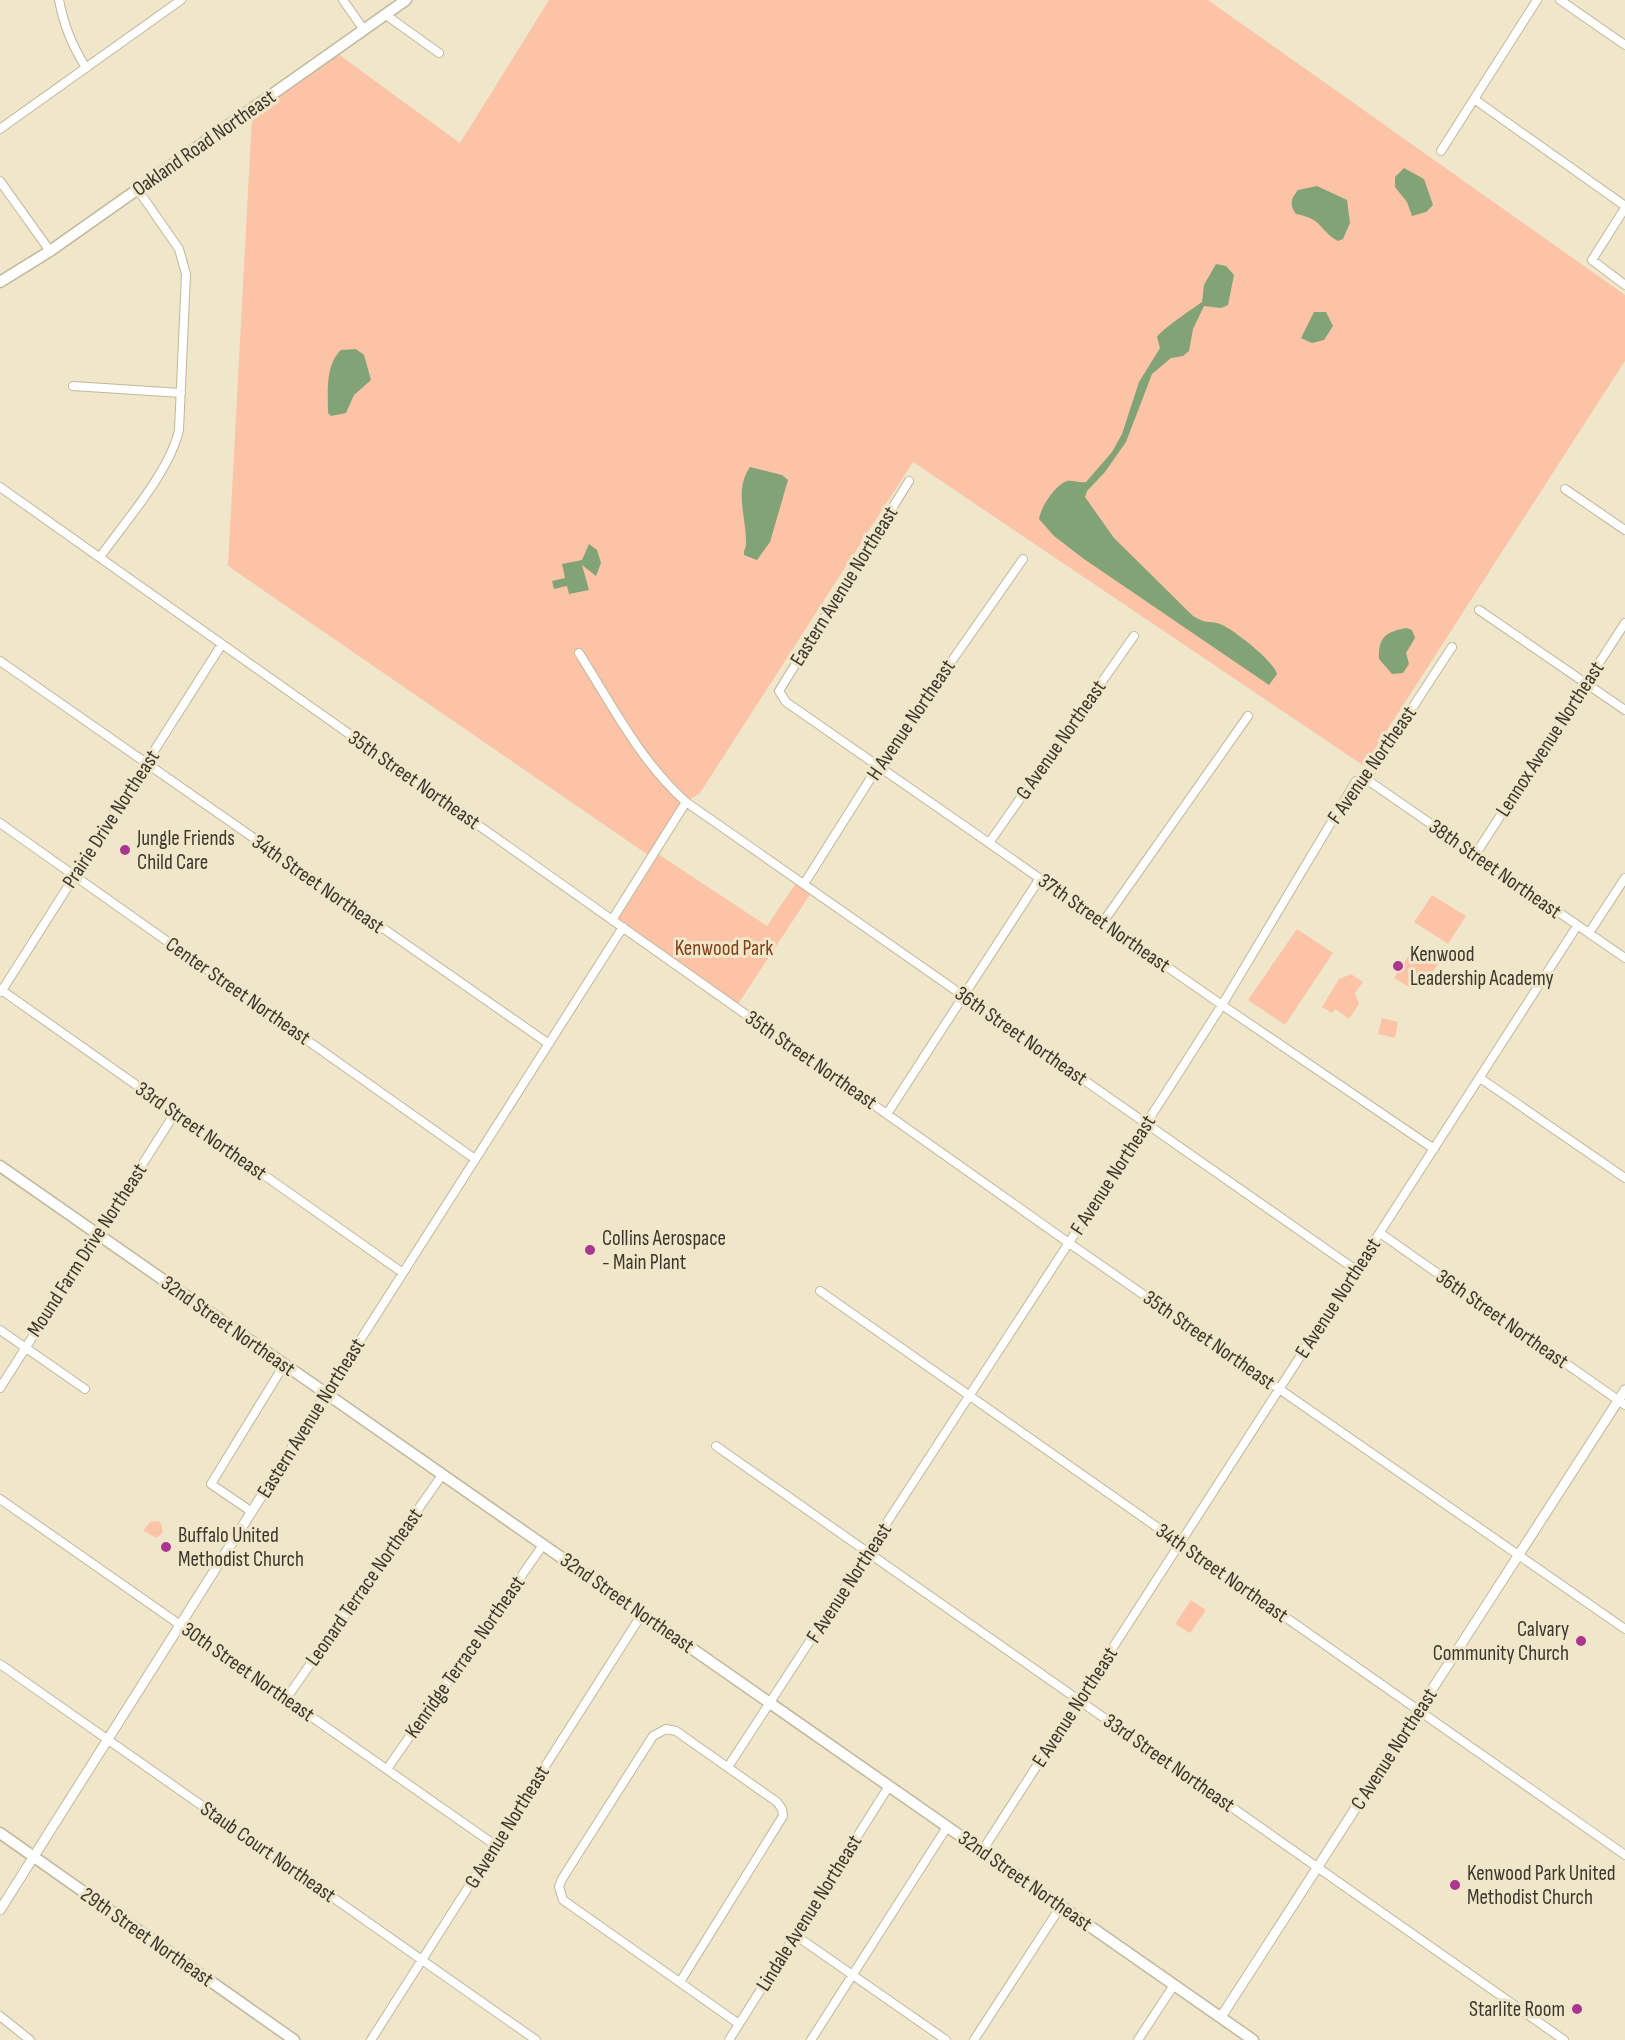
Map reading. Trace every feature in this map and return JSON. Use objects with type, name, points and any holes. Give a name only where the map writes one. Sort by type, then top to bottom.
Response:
[{"type":"main road","name":"Oakland Road Northeast","points":[[0,282],[50,251],[138,190],[406,0]]},
{"type":"main road","name":"32nd Street Northeast","points":[[0,1166],[1253,2040]]},
{"type":"main road","name":"29th Street Northeast","points":[[0,1833],[294,2040]]},
{"type":"street","points":[[59,0],[68,35],[86,68]]},
{"type":"street","points":[[0,129],[181,0]]},
{"type":"street","points":[[343,0],[364,30]]},
{"type":"street","points":[[1441,151],[1537,0]]},
{"type":"street","points":[[1560,0],[1625,45]]},
{"type":"street","points":[[386,15],[440,53]]},
{"type":"street","points":[[1474,99],[1625,207],[1592,260],[1625,285]]},
{"type":"street","points":[[0,181],[50,251]]},
{"type":"street","points":[[100,557],[175,446],[181,393],[186,274],[179,249],[138,190]]},
{"type":"street","points":[[73,386],[181,393]]},
{"type":"street","name":"Eastern Avenue Northeast","points":[[779,691],[909,481]]},
{"type":"street","name":"35th Street Northeast","points":[[0,488],[1069,1243],[1625,1629]]},
{"type":"street","points":[[1565,489],[1625,530]]},
{"type":"street","name":"H Avenue Northeast","points":[[804,884],[879,765],[1023,559]]},
{"type":"street","points":[[1479,610],[1625,710]]},
{"type":"street","name":"Lennox Avenue Northeast","points":[[1475,855],[1625,623]]},
{"type":"street","name":"G Avenue Northeast","points":[[989,843],[1134,636]]},
{"type":"street","name":"Prairie Drive Northeast","points":[[1,991],[222,644]]},
{"type":"street","name":"F Avenue Northeast","points":[[728,1767],[869,1553],[1222,1005],[1356,781],[1366,779],[1452,647]]},
{"type":"street","name":"36th Street Northeast","points":[[579,652],[642,754],[666,785],[686,802],[1356,1270]]},
{"type":"street","name":"34th Street Northeast","points":[[0,661],[549,1044]]},
{"type":"street","name":"37th Street Northeast","points":[[779,691],[786,702],[1222,1005],[1434,1149]]},
{"type":"street","points":[[1103,922],[1248,716]]},
{"type":"street","name":"38th Street Northeast","points":[[1366,779],[1625,958]]},
{"type":"street","points":[[612,920],[686,802]]},
{"type":"street","name":"Center Street Northeast","points":[[0,823],[476,1160]]},
{"type":"street","points":[[887,1114],[1041,878]]},
{"type":"street","points":[[1589,933],[1625,878]]},
{"type":"street","name":"E Avenue Northeast","points":[[982,1851],[1577,926]]},
{"type":"street","name":"Eastern Avenue Northeast","points":[[0,1910],[623,927]]},
{"type":"street","name":"33rd Street Northeast","points":[[1,991],[403,1273]]},
{"type":"street","points":[[1480,1078],[1625,1178]]},
{"type":"street","name":"Mound Farm Drive Northeast","points":[[0,1388],[175,1113]]},
{"type":"street","name":"36th Street Northeast","points":[[1380,1233],[1622,1403]]},
{"type":"street","name":"34th Street Northeast","points":[[820,1291],[1625,1855]]},
{"type":"street","points":[[0,1330],[85,1389]]},
{"type":"street","points":[[252,1512],[211,1484],[284,1365]]},
{"type":"street","name":"C Avenue Northeast","points":[[1221,2017],[1519,1555],[1622,1403],[1625,1390]]},
{"type":"street","name":"33rd Street Northeast","points":[[716,1446],[1564,2040]]},
{"type":"street","name":"Leonard Terrace Northeast","points":[[286,1699],[442,1475]]},
{"type":"street","name":"30th Street Northeast","points":[[0,1499],[495,1845]]},
{"type":"street","name":"Kenridge Terrace Northeast","points":[[387,1769],[543,1545]]},
{"type":"street","name":"G Avenue Northeast","points":[[371,2040],[424,1961],[642,1614]]},
{"type":"street","name":"Staub Court Northeast","points":[[0,1664],[536,2040]]},
{"type":"street","points":[[680,1983],[783,1816],[782,1809],[777,1802],[676,1731],[666,1729],[653,1736],[562,1879],[560,1894],[563,1900],[680,1983],[739,2024]]},
{"type":"street","name":"Lindale Avenue Northeast","points":[[729,2040],[889,1786]]},
{"type":"street","points":[[811,2040],[947,1827]]},
{"type":"street","points":[[974,2040],[1061,1906]]},
{"type":"street","points":[[795,1935],[946,2040]]},
{"type":"street","points":[[1138,2040],[1174,1985]]},
{"type":"street","points":[[0,2016],[30,2040]]},
{"type":"green space","name":"Kenwood Park","points":[[549,0],[1208,0],[1625,295],[1625,361],[1364,766],[913,462],[700,793],[686,802],[655,852],[767,926],[798,880],[813,890],[736,1007],[612,920],[651,857],[228,566],[252,116],[334,51],[460,143]]},
{"type":"green space","points":[[1432,895],[1466,916],[1448,944],[1414,922]]},
{"type":"green space","points":[[1297,929],[1333,953],[1285,1025],[1248,1000]]},
{"type":"green space","points":[[1417,943],[1441,958],[1431,976],[1417,980],[1412,989],[1394,978]]},
{"type":"green space","points":[[1351,974],[1363,982],[1355,993],[1359,1004],[1349,1019],[1335,1009],[1332,1013],[1322,1007],[1339,979]]},
{"type":"green space","points":[[1382,1018],[1398,1022],[1395,1038],[1378,1034]]},
{"type":"green space","points":[[150,1522],[161,1523],[163,1532],[157,1538],[143,1531]]},
{"type":"green space","points":[[1191,1600],[1206,1610],[1190,1633],[1175,1624]]},
{"type":"shaded area","points":[[1404,168],[1424,179],[1433,205],[1426,212],[1412,216],[1407,202],[1395,187],[1395,177]]},
{"type":"shaded area","points":[[1317,186],[1347,200],[1350,223],[1343,239],[1338,241],[1317,222],[1296,214],[1292,207],[1298,190]]},
{"type":"shaded area","points":[[1216,264],[1226,266],[1234,275],[1228,305],[1221,308],[1204,306],[1193,329],[1189,351],[1183,356],[1171,358],[1152,374],[1126,442],[1105,472],[1087,491],[1085,497],[1114,538],[1193,616],[1226,627],[1269,661],[1277,674],[1269,685],[1084,559],[1054,536],[1039,519],[1053,492],[1062,483],[1086,482],[1112,452],[1122,434],[1139,382],[1160,348],[1157,337],[1202,302],[1204,285]]},
{"type":"shaded area","points":[[1314,312],[1326,312],[1333,326],[1324,340],[1312,343],[1301,338]]},
{"type":"shaded area","points":[[356,349],[364,355],[371,380],[354,395],[346,413],[331,416],[328,413],[328,388],[332,363],[341,350]]},
{"type":"shaded area","points":[[750,467],[782,475],[788,480],[770,542],[757,560],[744,555],[746,532],[742,494],[745,476]]},
{"type":"shaded area","points":[[589,544],[597,550],[601,563],[596,576],[582,565],[589,590],[569,594],[567,586],[554,589],[552,581],[565,578],[562,564],[582,560]]},
{"type":"shaded area","points":[[1406,628],[1412,630],[1415,638],[1406,653],[1409,664],[1403,673],[1392,674],[1379,659],[1380,645],[1388,634]]},
{"type":"place","name":"Jungle Friends Child Care","points":[[125,850]]},
{"type":"place","name":"Kenwood Leadership Academy","points":[[1398,966]]},
{"type":"place","name":"Collins Aerospace - Main Plant","points":[[590,1250]]},
{"type":"place","name":"Buffalo United Methodist Church","points":[[166,1547]]},
{"type":"place","name":"Calvary Community Church","points":[[1581,1641]]},
{"type":"place","name":"Kenwood Park United Methodist Church","points":[[1455,1885]]},
{"type":"place","name":"Starlite Room","points":[[1577,2009]]}]
